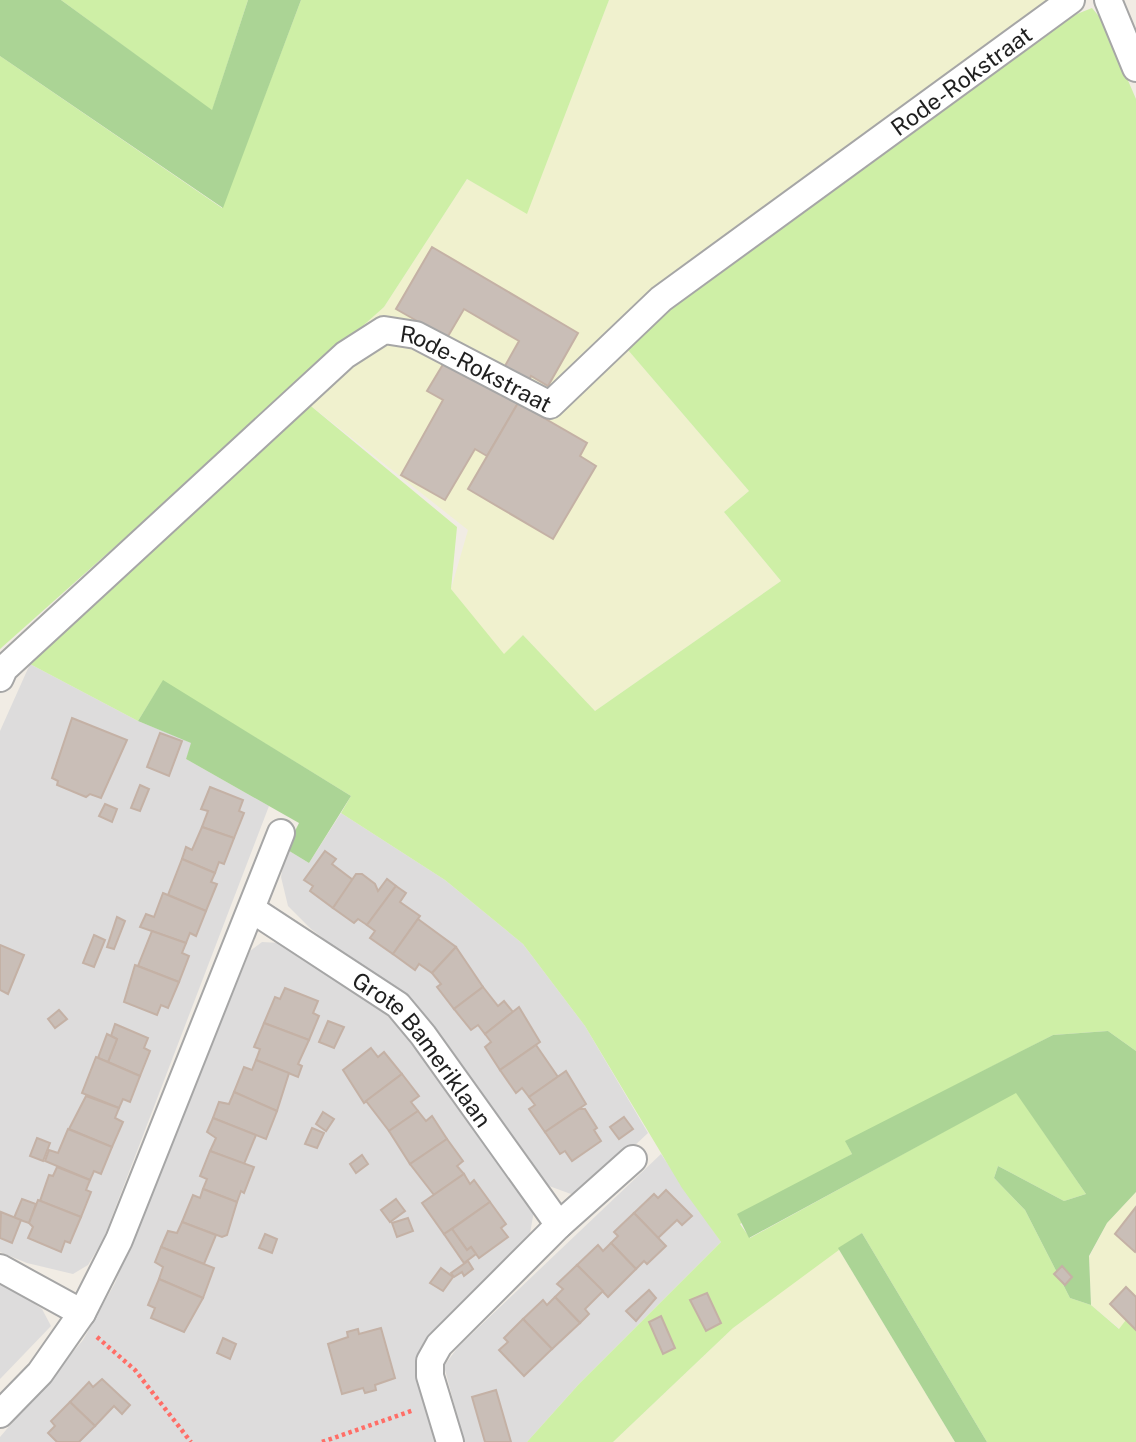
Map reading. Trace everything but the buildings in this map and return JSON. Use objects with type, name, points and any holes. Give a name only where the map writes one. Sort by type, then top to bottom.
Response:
[{"type":"street","name":"Rode-Rokstraat","points":[[0,678],[4,669],[110,569],[345,355],[384,330],[416,335],[550,405],[661,299],[1071,0]]},
{"type":"street","points":[[1108,0],[1136,68]]},
{"type":"street","points":[[0,1414],[40,1373],[80,1317],[120,1240],[253,910],[281,833]]},
{"type":"street","name":"Grote Bameriklaan","points":[[253,910],[398,1006],[423,1035],[559,1225]]},
{"type":"street","points":[[450,1442],[430,1376],[430,1361],[439,1345],[559,1225],[634,1159]]},
{"type":"street","points":[[0,1268],[80,1317]]},
{"type":"path","points":[[80,1317],[135,1370],[191,1442]]},
{"type":"path","points":[[322,1442],[438,1402]]},
{"type":"shaded area","points":[[30,664],[138,721],[192,743],[186,759],[269,806],[103,1240],[88,1265],[73,1274],[27,1263],[0,1252],[0,731]]},
{"type":"shaded area","points":[[341,813],[445,880],[523,944],[585,1026],[648,1133],[587,1190],[571,1194],[549,1186],[436,1028],[408,1002],[311,929],[288,906],[281,877],[286,849],[309,863]]},
{"type":"shaded area","points":[[262,942],[281,943],[376,1005],[404,1032],[534,1211],[529,1239],[426,1341],[418,1356],[420,1378],[439,1442],[0,1442],[0,1437],[83,1340],[115,1283],[250,951]]},
{"type":"shaded area","points":[[661,1154],[721,1242],[579,1384],[527,1442],[464,1442],[444,1366],[458,1347]]},
{"type":"shaded area","points":[[0,1284],[10,1287],[42,1309],[51,1326],[0,1379]]},
{"type":"green space","points":[[0,0],[61,0],[212,110],[248,0],[301,0],[223,208],[0,56]]},
{"type":"green space","points":[[61,0],[248,0],[212,111]]},
{"type":"green space","points":[[301,0],[609,0],[527,214],[467,179],[384,307],[0,649],[0,56],[222,208]]},
{"type":"green space","points":[[609,0],[1055,0],[610,337],[628,350],[749,491],[724,512],[781,581],[595,711],[523,635],[504,655],[451,589],[468,530],[306,402],[293,386],[384,307],[467,179],[527,213]]},
{"type":"green space","points":[[1092,8],[1102,20],[1136,99],[1136,1051],[1108,1031],[1053,1035],[846,1142],[852,1154],[740,1224],[750,1238],[1016,1092],[1086,1194],[1064,1201],[998,1166],[994,1178],[1025,1210],[1070,1298],[1091,1305],[1119,1329],[1129,1316],[1136,1322],[1136,1442],[987,1442],[862,1233],[733,1328],[613,1442],[527,1442],[579,1384],[721,1242],[682,1188],[585,1026],[523,944],[445,880],[341,813],[351,796],[163,681],[138,721],[30,664],[306,402],[457,527],[451,589],[504,654],[523,635],[595,711],[781,581],[724,512],[749,491],[628,350],[658,315],[818,193],[1072,16]]},
{"type":"green space","points":[[163,680],[351,796],[309,863],[286,849],[299,823],[186,759],[191,743],[138,721]]},
{"type":"green space","points":[[1108,1031],[1136,1051],[1136,1192],[1107,1223],[1089,1256],[1091,1305],[1070,1298],[1025,1210],[994,1178],[998,1166],[1064,1201],[1086,1194],[1016,1093],[749,1238],[737,1214],[852,1154],[845,1141],[1053,1035]]},
{"type":"green space","points":[[1136,1192],[1136,1322],[1120,1329],[1091,1305],[1089,1257],[1107,1223]]},
{"type":"green space","points":[[862,1233],[987,1442],[955,1442],[838,1248]]},
{"type":"green space","points":[[838,1248],[955,1442],[613,1442],[733,1328]]}]
